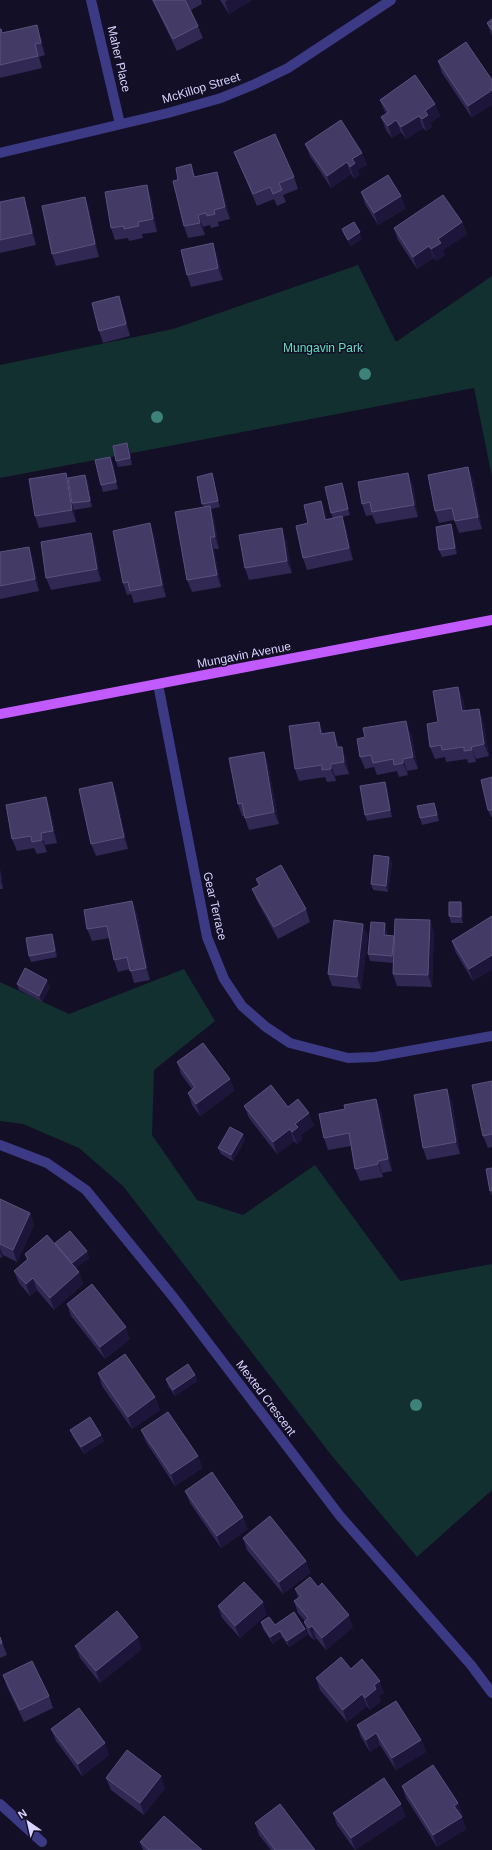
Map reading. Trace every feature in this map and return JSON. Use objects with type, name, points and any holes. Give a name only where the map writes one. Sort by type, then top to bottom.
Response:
[{"type":"main road","name":"Mungavin Avenue","points":[[0,714],[492,620]]},
{"type":"street","name":"Maher Place","points":[[91,0],[120,124]]},
{"type":"street","name":"McKillop Street","points":[[0,153],[221,98],[288,68],[391,0]]},
{"type":"street","name":"Gear Terrace","points":[[158,684],[207,937],[224,978],[242,1006],[266,1027],[290,1043],[348,1058],[375,1057],[492,1036]]},
{"type":"street","name":"Mexted Crescent","points":[[0,1145],[46,1163],[86,1190],[174,1298],[340,1516],[471,1665],[492,1693]]},
{"type":"street","points":[[0,1804],[42,1842]]},
{"type":"green space","name":"Mungavin Park","points":[[358,265],[396,342],[492,276],[492,477],[474,388],[0,478],[0,365],[173,329]]},
{"type":"green space","points":[[184,969],[215,1021],[154,1070],[152,1135],[197,1200],[243,1215],[315,1165],[400,1281],[492,1264],[492,1490],[417,1557],[332,1456],[123,1186],[79,1148],[23,1124],[0,1121],[0,982],[69,1014]]},
{"type":"building","points":[[153,0],[185,0],[198,26],[173,39]]},
{"type":"building","points":[[492,19],[492,30],[487,23]]},
{"type":"building","points":[[37,25],[41,43],[35,44],[38,56],[0,65],[0,29],[2,33]]},
{"type":"building","points":[[466,42],[492,80],[492,90],[468,106],[438,61]]},
{"type":"building","points":[[415,75],[435,104],[425,111],[428,115],[422,119],[419,116],[401,127],[396,120],[388,126],[381,117],[389,112],[380,100]]},
{"type":"building","points":[[341,120],[362,153],[352,159],[355,163],[350,167],[347,162],[327,176],[305,144]]},
{"type":"building","points":[[275,134],[294,177],[279,183],[282,190],[273,194],[270,187],[253,194],[234,152]]},
{"type":"building","points":[[191,164],[194,177],[217,172],[225,207],[214,210],[215,214],[207,216],[206,213],[198,215],[200,223],[184,226],[173,181],[178,180],[176,168]]},
{"type":"building","points":[[388,175],[401,196],[374,213],[361,192]]},
{"type":"building","points":[[147,185],[153,219],[138,222],[139,226],[124,229],[124,226],[111,228],[105,192]]},
{"type":"building","points":[[443,195],[462,222],[438,239],[441,243],[431,249],[429,246],[413,257],[394,228]]},
{"type":"building","points":[[24,197],[32,233],[0,240],[0,202]]},
{"type":"building","points":[[85,197],[95,244],[52,254],[42,206]]},
{"type":"building","points":[[354,222],[360,232],[348,240],[342,229]]},
{"type":"building","points":[[213,243],[218,268],[187,275],[181,250]]},
{"type":"building","points":[[119,296],[126,324],[99,331],[92,303]]},
{"type":"building","points":[[127,443],[130,458],[116,461],[113,446]]},
{"type":"building","points":[[110,457],[116,482],[101,485],[95,460]]},
{"type":"building","points":[[468,467],[478,517],[455,521],[452,508],[435,511],[428,475]]},
{"type":"building","points":[[66,473],[72,510],[35,516],[29,479]]},
{"type":"building","points":[[212,473],[218,501],[202,504],[197,477]]},
{"type":"building","points":[[408,473],[414,505],[372,512],[370,502],[362,504],[358,482]]},
{"type":"building","points":[[85,475],[90,501],[72,503],[68,478]]},
{"type":"building","points":[[342,483],[348,509],[331,513],[325,487]]},
{"type":"building","points":[[321,501],[325,520],[342,516],[349,548],[303,558],[296,526],[308,523],[304,505]]},
{"type":"building","points":[[210,506],[215,537],[210,537],[217,575],[187,580],[175,512]]},
{"type":"building","points":[[150,523],[162,585],[130,591],[128,582],[123,583],[113,531]]},
{"type":"building","points":[[451,524],[455,548],[439,550],[436,527]]},
{"type":"building","points":[[282,528],[287,561],[245,568],[239,535]]},
{"type":"building","points":[[91,533],[97,569],[46,578],[41,542]]},
{"type":"building","points":[[29,547],[35,579],[0,586],[0,552]]},
{"type":"building","points":[[458,687],[462,711],[479,709],[484,744],[471,747],[472,750],[464,751],[464,747],[442,750],[441,745],[430,747],[427,724],[438,722],[433,691]]},
{"type":"building","points":[[406,721],[413,757],[403,759],[403,763],[394,765],[393,759],[373,763],[371,755],[360,757],[357,739],[365,737],[363,728]]},
{"type":"building","points":[[319,722],[321,734],[334,732],[337,747],[342,747],[344,762],[331,764],[331,769],[322,770],[322,765],[295,769],[289,726]]},
{"type":"building","points":[[264,752],[274,812],[245,818],[242,803],[238,804],[229,758]]},
{"type":"building","points":[[492,777],[492,810],[488,810],[481,780]]},
{"type":"building","points":[[112,782],[124,837],[91,844],[79,789]]},
{"type":"building","points":[[385,782],[390,810],[365,815],[360,786]]},
{"type":"building","points":[[46,797],[53,831],[41,833],[42,840],[32,842],[31,836],[12,839],[6,805]]},
{"type":"building","points":[[434,803],[437,815],[420,818],[417,806]]},
{"type":"building","points":[[374,855],[389,857],[386,886],[371,884]]},
{"type":"building","points":[[281,865],[306,909],[274,927],[252,889],[260,885],[256,879]]},
{"type":"building","points":[[132,901],[146,968],[130,971],[127,957],[114,960],[107,926],[87,929],[84,910]]},
{"type":"building","points":[[449,902],[461,902],[461,917],[449,916]]},
{"type":"building","points":[[492,916],[492,955],[469,969],[452,941]]},
{"type":"building","points":[[395,919],[430,920],[428,975],[393,974]]},
{"type":"building","points":[[334,920],[363,924],[357,977],[328,974]]},
{"type":"building","points":[[371,922],[385,923],[384,935],[394,936],[392,956],[368,954]]},
{"type":"building","points":[[52,934],[55,951],[29,956],[26,938]]},
{"type":"building","points":[[25,968],[47,980],[39,996],[17,984]]},
{"type":"building","points":[[203,1043],[230,1079],[196,1104],[188,1093],[195,1087],[177,1062]]},
{"type":"building","points":[[492,1081],[492,1134],[483,1136],[472,1085]]},
{"type":"building","points":[[271,1085],[288,1107],[298,1099],[309,1113],[295,1124],[298,1127],[292,1132],[290,1129],[273,1142],[244,1106]]},
{"type":"building","points":[[447,1089],[456,1142],[423,1148],[414,1095]]},
{"type":"building","points":[[376,1099],[388,1159],[378,1161],[378,1164],[355,1169],[349,1133],[324,1138],[319,1114],[345,1109],[344,1105]]},
{"type":"building","points":[[230,1127],[243,1134],[231,1155],[218,1148]]},
{"type":"building","points":[[492,1168],[492,1190],[490,1191],[486,1169]]},
{"type":"building","points":[[0,1199],[30,1213],[13,1250],[0,1244]]},
{"type":"building","points":[[70,1231],[87,1251],[72,1263],[55,1243]]},
{"type":"building","points":[[47,1235],[79,1272],[50,1298],[33,1278],[26,1284],[14,1271],[28,1259],[25,1254]]},
{"type":"building","points":[[92,1284],[126,1327],[100,1347],[67,1304]]},
{"type":"building","points":[[125,1354],[155,1397],[128,1417],[98,1373]]},
{"type":"building","points":[[188,1364],[195,1375],[173,1390],[166,1379]]},
{"type":"building","points":[[168,1412],[198,1456],[171,1474],[141,1430]]},
{"type":"building","points":[[90,1417],[101,1435],[81,1447],[70,1430]]},
{"type":"building","points":[[212,1472],[243,1517],[217,1536],[185,1491]]},
{"type":"building","points":[[270,1516],[306,1561],[279,1582],[243,1538]]},
{"type":"building","points":[[310,1577],[318,1587],[322,1583],[349,1615],[322,1638],[312,1626],[309,1628],[304,1622],[308,1618],[294,1601],[301,1596],[295,1589]]},
{"type":"building","points":[[244,1582],[263,1602],[235,1626],[218,1606]]},
{"type":"building","points":[[117,1611],[138,1637],[96,1671],[75,1646]]},
{"type":"building","points":[[294,1612],[305,1629],[287,1641],[280,1631],[270,1637],[261,1622],[269,1617],[275,1625]]},
{"type":"building","points":[[341,1657],[351,1669],[362,1659],[380,1681],[374,1685],[376,1689],[365,1698],[362,1694],[343,1710],[316,1678]]},
{"type":"building","points":[[32,1661],[49,1696],[20,1710],[3,1675]]},
{"type":"building","points":[[396,1701],[421,1740],[392,1758],[376,1733],[366,1740],[357,1725]]},
{"type":"building","points":[[79,1708],[105,1743],[78,1764],[51,1729]]},
{"type":"building","points":[[127,1750],[161,1776],[140,1803],[106,1778]]},
{"type":"building","points":[[433,1765],[458,1803],[454,1806],[462,1817],[433,1835],[402,1786]]},
{"type":"building","points":[[384,1778],[401,1804],[351,1838],[333,1813]]},
{"type":"building","points":[[280,1804],[315,1850],[275,1850],[255,1823]]},
{"type":"building","points":[[164,1816],[202,1850],[149,1850],[140,1842]]}]
